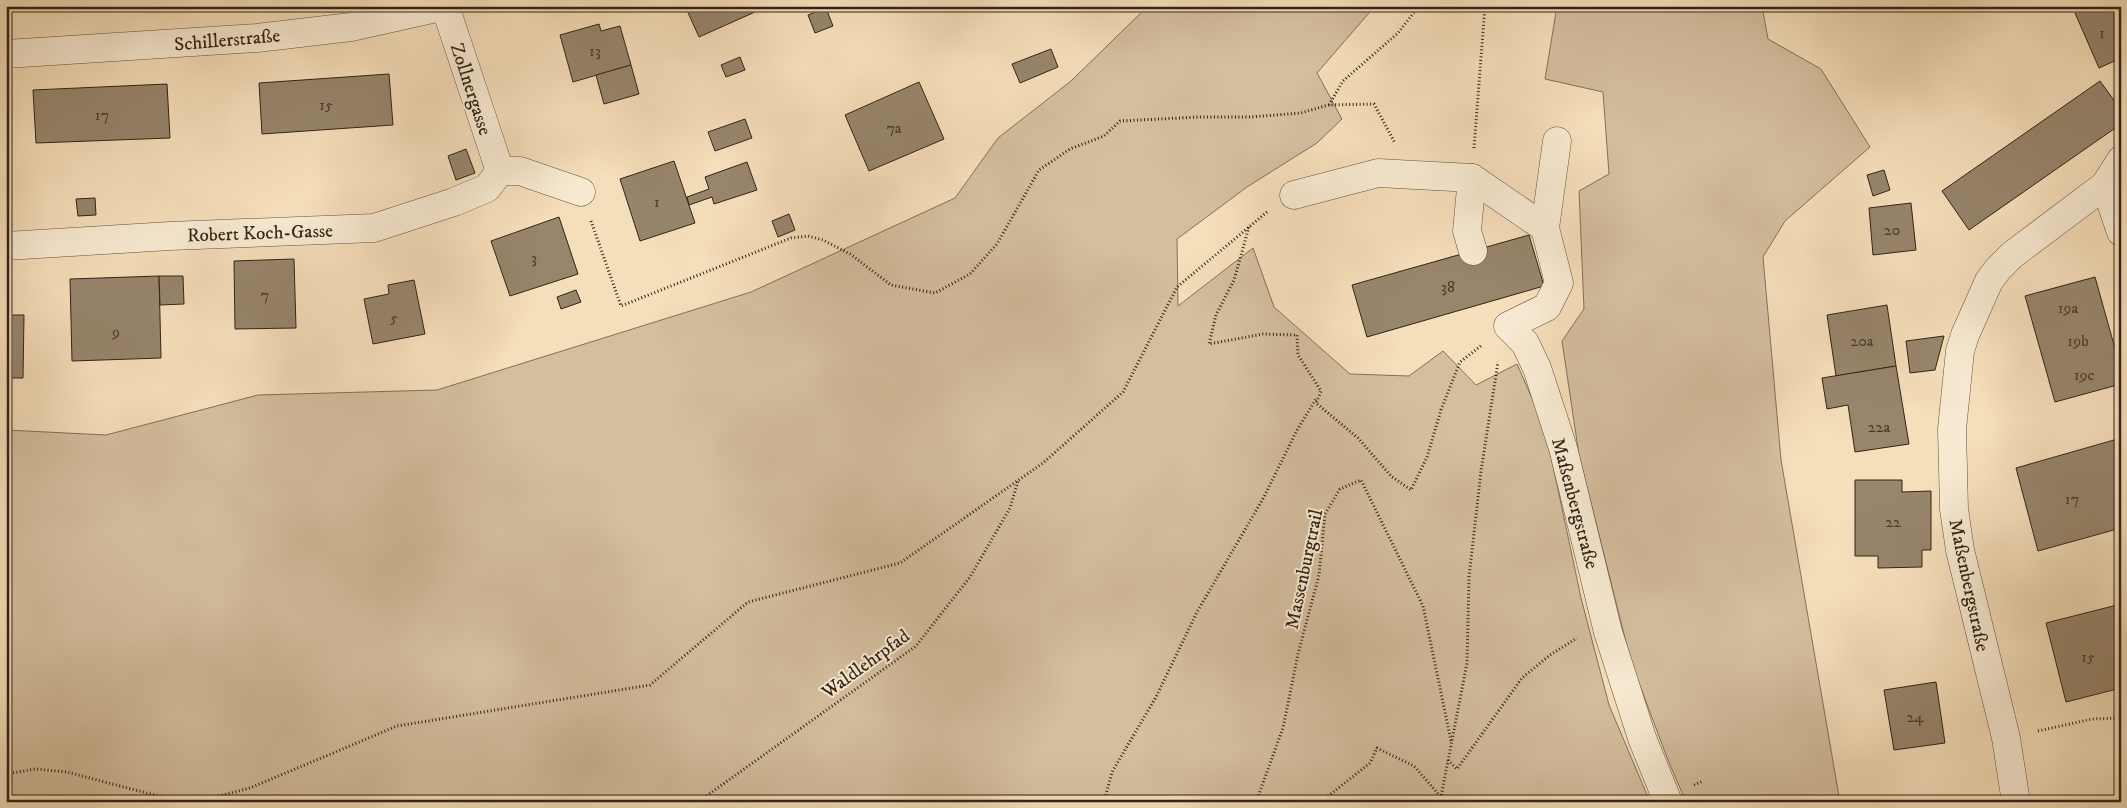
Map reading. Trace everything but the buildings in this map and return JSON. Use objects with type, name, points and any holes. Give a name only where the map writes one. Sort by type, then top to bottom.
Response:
[{"type":"street","name":"Schillerstraße","points":[[6,54],[257,38],[351,27],[445,6]]},
{"type":"street","name":"Zollnergasse","points":[[445,6],[500,171]]},
{"type":"street","points":[[1506,326],[1547,307],[1559,283],[1545,228],[1557,141]]},
{"type":"street","name":"Maßenbergstraße","points":[[2016,802],[2006,738],[1960,550],[1954,509],[1952,429],[1960,351],[1965,335],[1989,281],[1998,269],[2012,255],[2105,185],[2121,160]]},
{"type":"street","points":[[500,171],[520,171],[581,192]]},
{"type":"street","name":"Robert Koch-Gasse","points":[[6,246],[170,236],[374,228],[454,202],[486,188],[500,171]]},
{"type":"street","points":[[1294,195],[1378,173],[1472,178],[1545,228]]},
{"type":"street","points":[[1472,178],[1467,230],[1473,251]]},
{"type":"street","points":[[2105,185],[2121,232]]},
{"type":"street","name":"Maßenbergstraße","points":[[1506,326],[1524,343],[1540,377],[1563,448],[1608,632],[1642,738],[1668,802]]},
{"type":"path","points":[[1328,105],[1343,81],[1398,32],[1419,6]]},
{"type":"path","points":[[1472,178],[1485,6]]},
{"type":"path","points":[[581,192],[621,306],[790,238],[808,236],[823,240],[850,254],[891,285],[935,293],[970,274],[996,244],[1039,170],[1070,149],[1104,136],[1120,121],[1199,117],[1250,117],[1301,113],[1328,105],[1374,104],[1393,137],[1407,175]]},
{"type":"path","points":[[6,774],[36,769],[67,772],[173,800],[207,799],[250,788],[397,726],[650,685],[748,602],[900,563],[1043,463],[1123,392],[1176,287],[1249,226],[1294,195]]},
{"type":"path","points":[[1249,226],[1234,280],[1216,315],[1209,344],[1263,334],[1297,335],[1298,355],[1321,391]]},
{"type":"path","points":[[1321,391],[1316,403],[1358,438],[1391,476],[1411,490],[1427,457],[1460,362],[1506,326]]},
{"type":"path","points":[[1440,802],[1467,663],[1470,577],[1480,471],[1506,326]]},
{"type":"path","points":[[1104,802],[1112,772],[1156,697],[1197,612],[1264,497],[1296,432],[1321,391]]},
{"type":"path","name":"Massenburgtrail","points":[[1256,802],[1282,728],[1298,654],[1319,574],[1325,514],[1340,488],[1361,480],[1422,606],[1451,741]]},
{"type":"path","name":"Waldlehrpfad","points":[[698,802],[916,646],[970,577],[1010,508],[1018,481]]},
{"type":"path","points":[[1447,759],[1457,770],[1522,678],[1550,655],[1585,632],[1608,632]]},
{"type":"path","points":[[2006,738],[2092,719],[2121,718]]},
{"type":"path","points":[[1324,802],[1327,797],[1370,763],[1377,748],[1414,766],[1441,797]]},
{"type":"shaded area","points":[[1148,6],[1375,6],[1317,73],[1342,119],[1317,143],[1247,187],[1177,239],[1178,306],[1253,248],[1274,307],[1350,374],[1409,376],[1443,351],[1476,385],[1517,364],[1545,428],[1581,598],[1609,705],[1650,802],[6,802],[6,430],[106,435],[258,395],[437,390],[751,292],[955,198],[998,138],[1071,81]]},
{"type":"shaded area","points":[[1557,6],[1762,6],[1768,39],[1821,69],[1870,147],[1785,221],[1763,257],[1781,460],[1840,802],[1686,802],[1631,662],[1579,455],[1562,341],[1584,309],[1579,191],[1609,174],[1603,92],[1545,79]]}]
